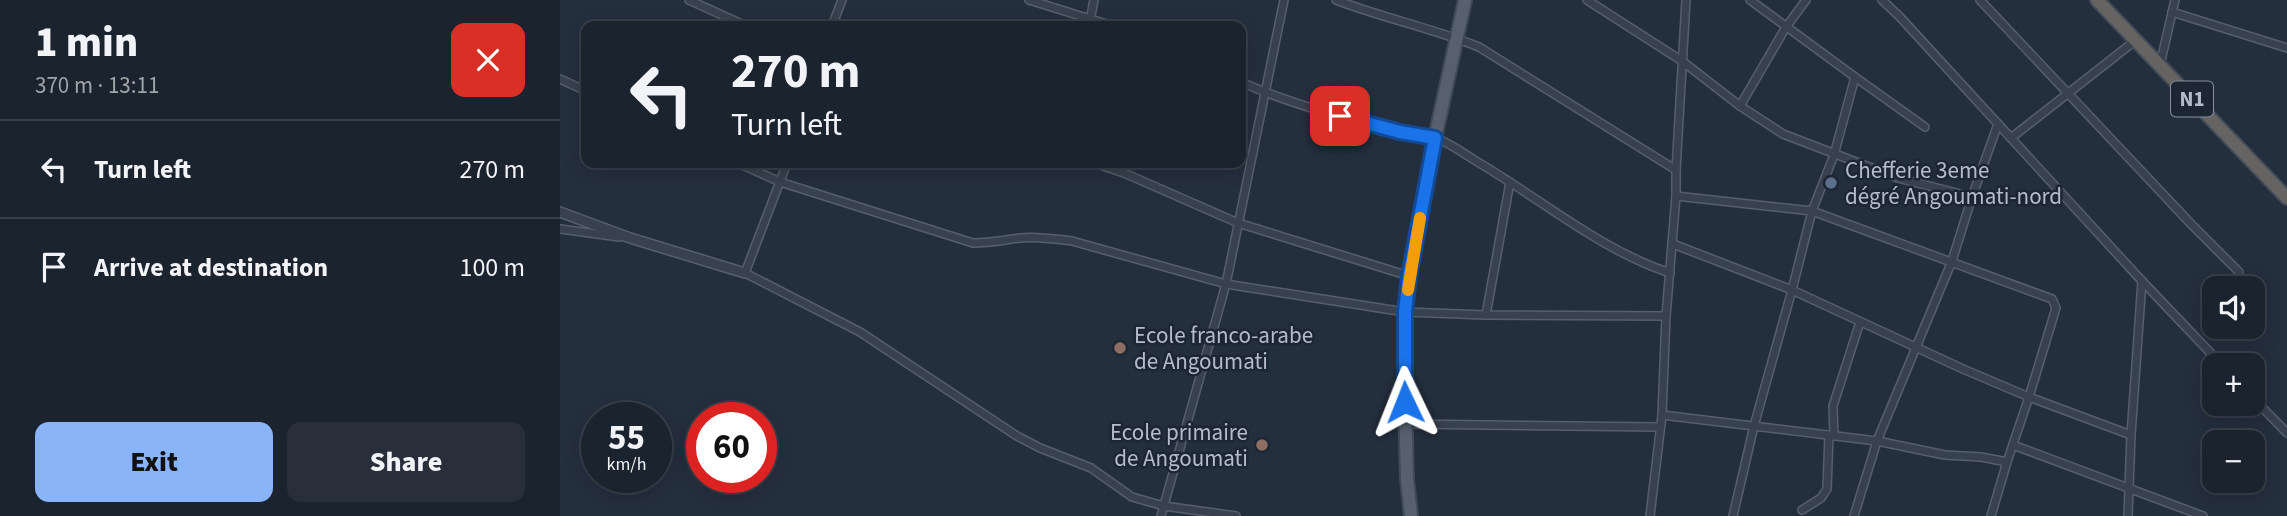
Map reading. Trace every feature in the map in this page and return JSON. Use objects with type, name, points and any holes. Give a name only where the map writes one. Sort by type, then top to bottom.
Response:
[{"type":"highway","name":"N1","points":[[2097,0],[2287,198]]},
{"type":"main road","points":[[1411,516],[1405,424],[1405,312],[1409,276],[1435,138],[1465,0]]},
{"type":"street","points":[[689,0],[735,21]]},
{"type":"street","points":[[834,21],[842,0]]},
{"type":"street","points":[[1029,0],[1085,21]]},
{"type":"street","points":[[1090,21],[1094,0]]},
{"type":"street","points":[[1161,516],[1226,284],[1284,0]]},
{"type":"street","points":[[1335,0],[1368,13],[1457,38],[1479,47],[1676,170]]},
{"type":"street","points":[[1587,0],[1682,61],[1740,106],[1783,134],[1898,178],[1972,197]]},
{"type":"street","points":[[1650,516],[1662,415],[1686,0]]},
{"type":"street","points":[[1750,0],[1925,127]]},
{"type":"street","points":[[1740,106],[1786,27],[1806,0]]},
{"type":"street","points":[[1882,0],[2211,353]]},
{"type":"street","points":[[1980,0],[2239,272]]},
{"type":"street","points":[[2160,65],[2175,0]]},
{"type":"street","points":[[2172,12],[2287,48]]},
{"type":"street","points":[[2011,138],[2136,40]]},
{"type":"street","points":[[1733,516],[1754,426],[1812,211],[1834,155],[1855,77]]},
{"type":"street","points":[[560,79],[581,90]]},
{"type":"street","points":[[1246,84],[1366,124],[1435,138],[1510,181],[1627,255],[1670,273]]},
{"type":"street","points":[[1854,516],[1877,441],[1952,261],[1998,124]]},
{"type":"street","points":[[749,168],[780,182],[973,243],[996,243],[1020,238],[1072,241],[1226,284],[1405,312],[1666,316]]},
{"type":"street","points":[[745,273],[785,168]]},
{"type":"street","points":[[1109,168],[1238,223],[1409,276]]},
{"type":"street","points":[[1486,315],[1510,181]]},
{"type":"street","points":[[1676,195],[1812,211],[2052,299],[2056,308],[1991,516]]},
{"type":"street","points":[[560,212],[630,238],[745,273],[860,332],[1017,436],[1090,468],[1132,497],[1164,506],[1236,516]]},
{"type":"street","points":[[560,229],[630,238]]},
{"type":"street","points":[[1673,244],[1792,290],[1915,348],[2029,397],[2131,435]]},
{"type":"street","points":[[2128,516],[2142,281]]},
{"type":"street","points":[[1802,510],[1821,498],[1827,489],[1833,407],[1860,322]]},
{"type":"street","points":[[2265,410],[2287,433]]},
{"type":"street","points":[[1662,415],[1877,441],[1945,455],[2007,462]]},
{"type":"street","points":[[1405,424],[1660,427]]},
{"type":"street","points":[[2013,445],[2203,516]]},
{"type":"slow traffic","points":[[1408,290],[1420,218]]},
{"type":"place","name":"Chefferie 3eme dégré Angoumati-nord","points":[[1831,183]]},
{"type":"place","name":"Ecole franco-arabe de Angoumati","points":[[1120,348]]},
{"type":"place","name":"Ecole primaire de Angoumati","points":[[1262,445]]},
{"type":"route","points":[[1340,116],[1435,138],[1409,276],[1405,312],[1405,402]]}]
